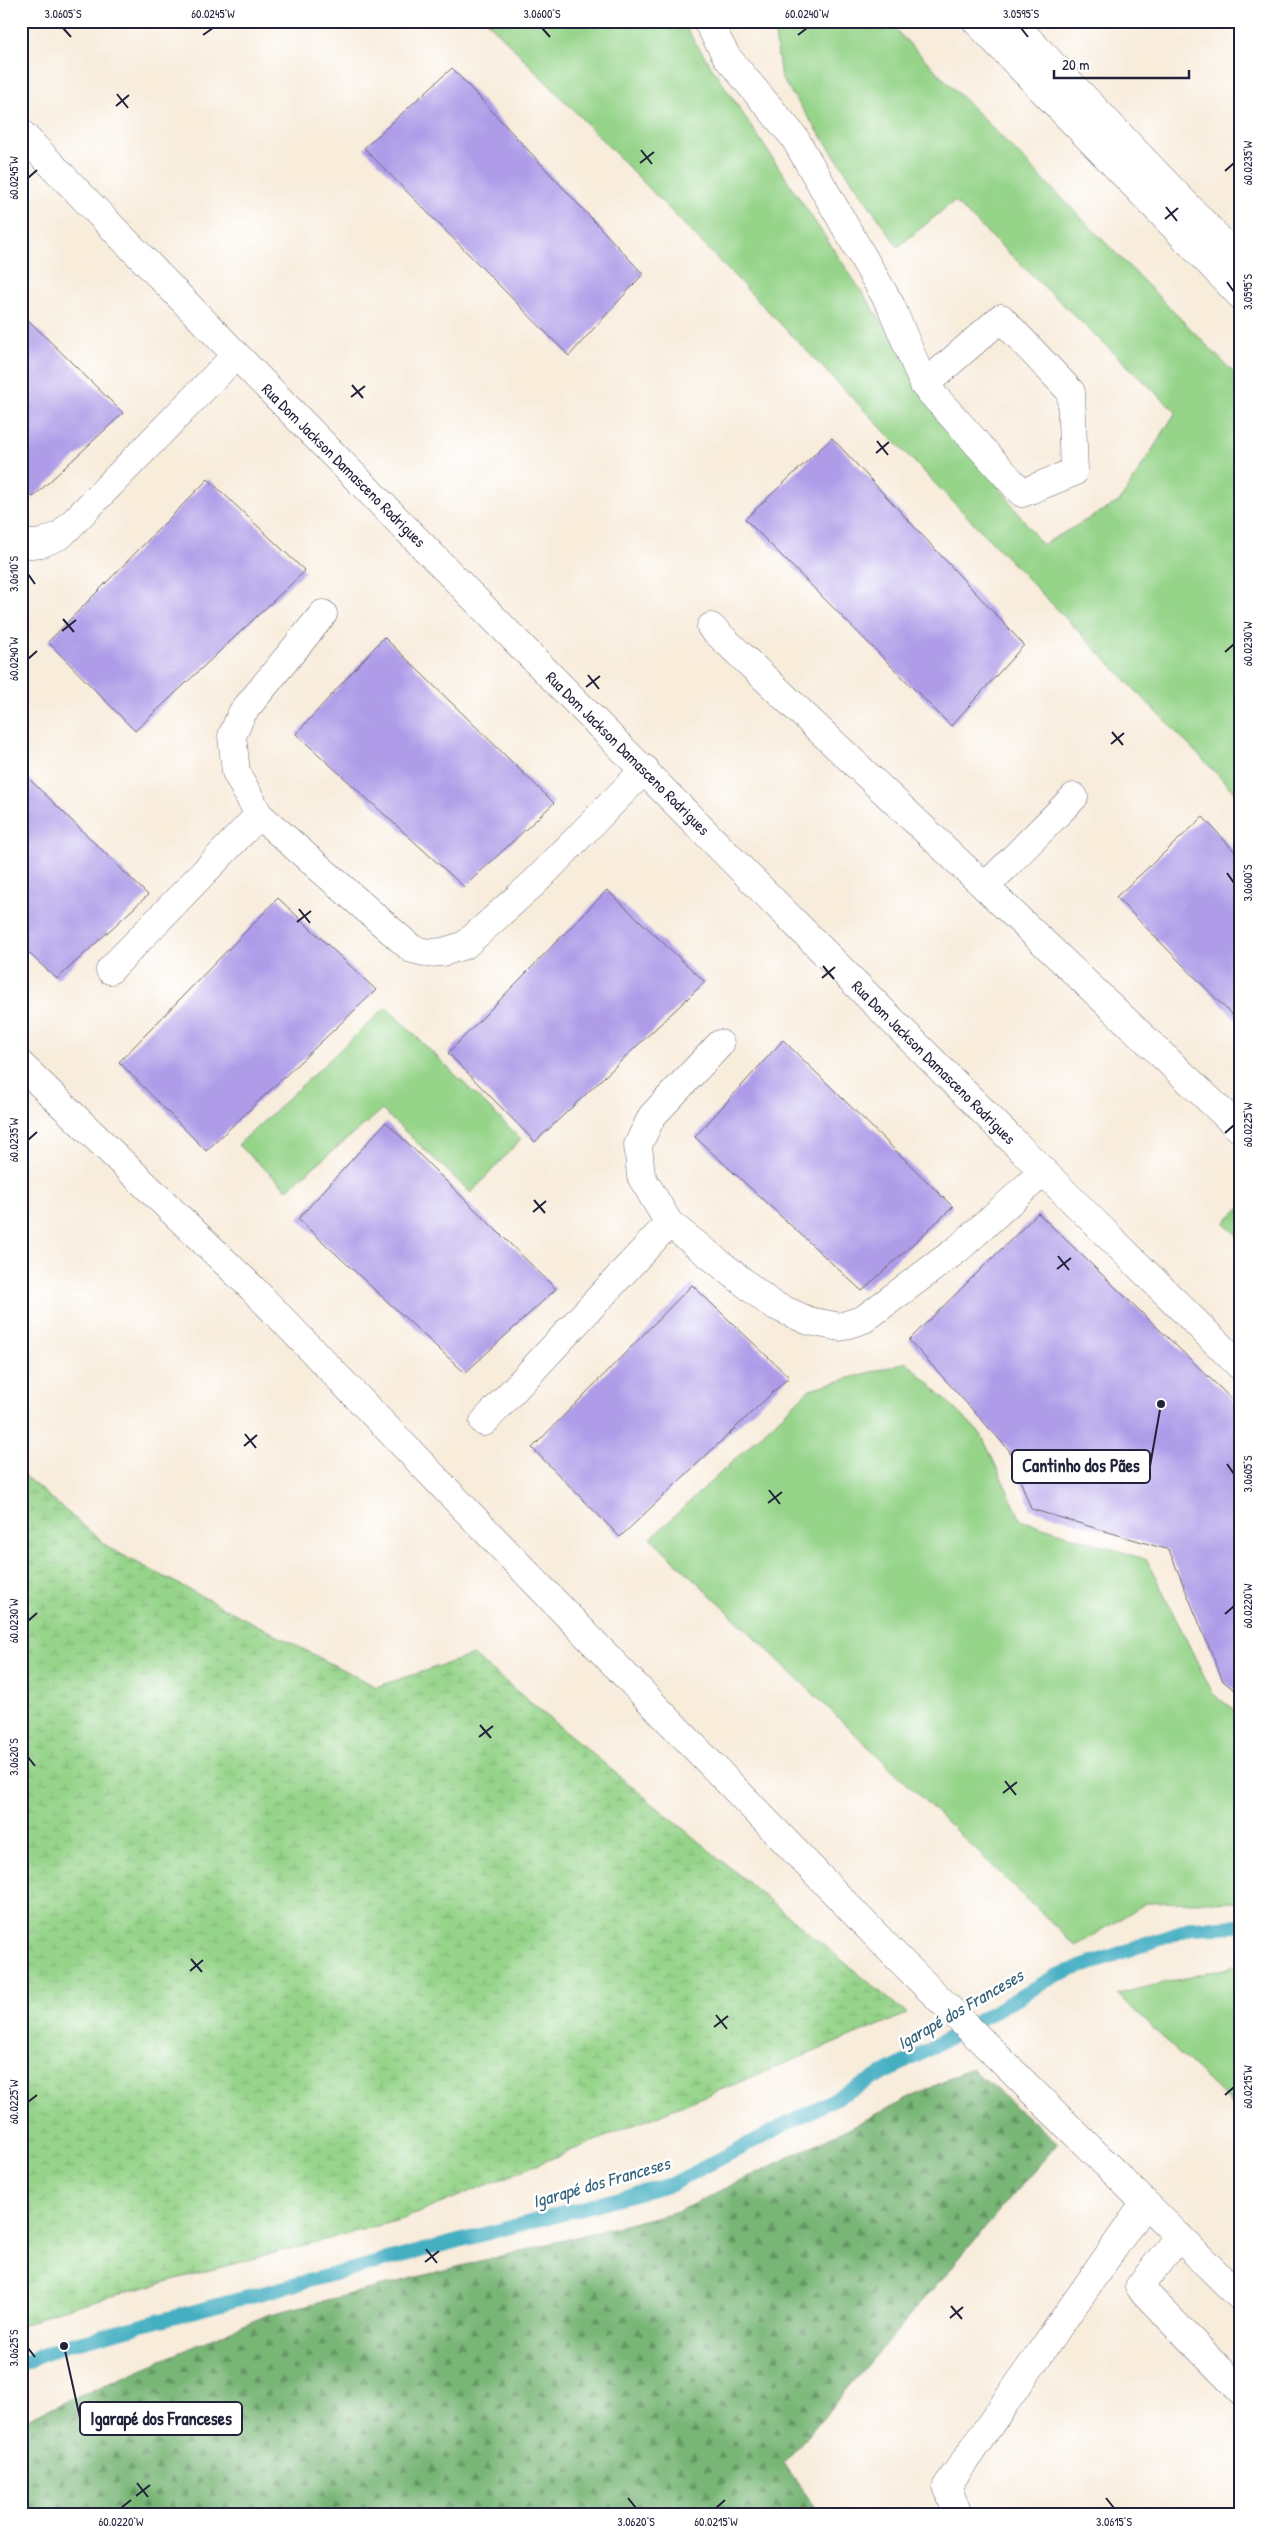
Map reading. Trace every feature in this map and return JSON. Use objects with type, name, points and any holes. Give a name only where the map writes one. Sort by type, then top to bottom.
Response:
[{"type":"street","points":[[707,21],[727,57],[794,137],[891,306],[924,385],[1022,493],[1074,472],[1072,392],[1001,318],[924,385]]},
{"type":"street","points":[[976,21],[1241,296]]},
{"type":"street","points":[[1011,21],[1241,262]]},
{"type":"street","name":"Rua Dom Jackson Damasceno Rodrigues","points":[[21,133],[236,355],[1043,1172],[1241,1367]]},
{"type":"street","points":[[21,544],[42,543],[61,535],[236,355]]},
{"type":"street","points":[[324,614],[242,712],[232,736],[236,772],[259,815],[412,949],[428,953],[442,952],[465,944],[535,882],[645,769]]},
{"type":"street","points":[[711,627],[1241,1130]]},
{"type":"street","points":[[985,887],[1074,797]]},
{"type":"street","points":[[110,970],[259,815]]},
{"type":"street","points":[[720,1044],[652,1116],[638,1145],[641,1176],[669,1223],[771,1304],[809,1321],[840,1327],[864,1318],[958,1249],[1043,1172]]},
{"type":"street","points":[[21,1065],[252,1288],[893,1953],[1241,2298]]},
{"type":"street","points":[[484,1422],[669,1223]]},
{"type":"street","points":[[958,2514],[946,2486],[1145,2203]]},
{"type":"street","points":[[1179,2236],[1139,2287],[1241,2391]]},
{"type":"green space","points":[[487,21],[681,21],[924,385],[1042,545],[1120,501],[1176,412],[954,201],[898,247],[781,78],[773,21],[887,21],[1241,380],[1241,799]]},
{"type":"green space","points":[[386,1007],[521,1139],[471,1193],[382,1110],[287,1189],[238,1145]]},
{"type":"green space","points":[[1241,1207],[1241,1239],[1224,1223]]},
{"type":"green space","points":[[907,1362],[981,1434],[1021,1520],[1147,1560],[1213,1694],[1241,1715],[1241,1901],[1146,1903],[1076,1946],[651,1538],[810,1389]]},
{"type":"green space","points":[[21,1473],[111,1549],[376,1687],[473,1655],[907,2014],[403,2219],[52,2312],[21,2326]]},
{"type":"green space","points":[[1241,1965],[1241,2112],[1117,1994]]},
{"type":"green space","points":[[971,2068],[1058,2143],[783,2464],[821,2514],[21,2514],[21,2421],[267,2315],[679,2211]]},
{"type":"building","points":[[452,68],[643,274],[569,356],[364,148]]},
{"type":"building","points":[[21,313],[123,413],[33,497],[21,486]]},
{"type":"building","points":[[832,438],[1024,645],[951,726],[745,519]]},
{"type":"building","points":[[208,479],[305,571],[135,731],[48,642]]},
{"type":"building","points":[[384,637],[554,803],[464,887],[296,734]]},
{"type":"building","points":[[21,771],[148,895],[57,979],[21,946]]},
{"type":"building","points":[[1203,817],[1241,858],[1241,1024],[1116,897]]},
{"type":"building","points":[[607,890],[705,982],[535,1142],[448,1053]]},
{"type":"building","points":[[278,898],[376,990],[206,1151],[119,1062]]},
{"type":"building","points":[[783,1040],[953,1207],[862,1291],[695,1137]]},
{"type":"building","points":[[386,1122],[556,1289],[465,1373],[298,1219]]},
{"type":"building","points":[[1038,1213],[1241,1408],[1241,1695],[1223,1681],[1169,1550],[1031,1509],[1009,1450],[909,1340]]},
{"type":"building","points":[[692,1285],[789,1377],[620,1537],[532,1448]]},
{"type":"waterway","name":"Igarapé dos Franceses","points":[[21,2364],[64,2346],[672,2184],[924,2052],[1057,1975],[1192,1928],[1241,1926]]},
{"type":"place","name":"Cantinho dos Pães","points":[[1161,1404]]},
{"type":"place","name":"Igarapé dos Franceses","points":[[64,2346]]}]
